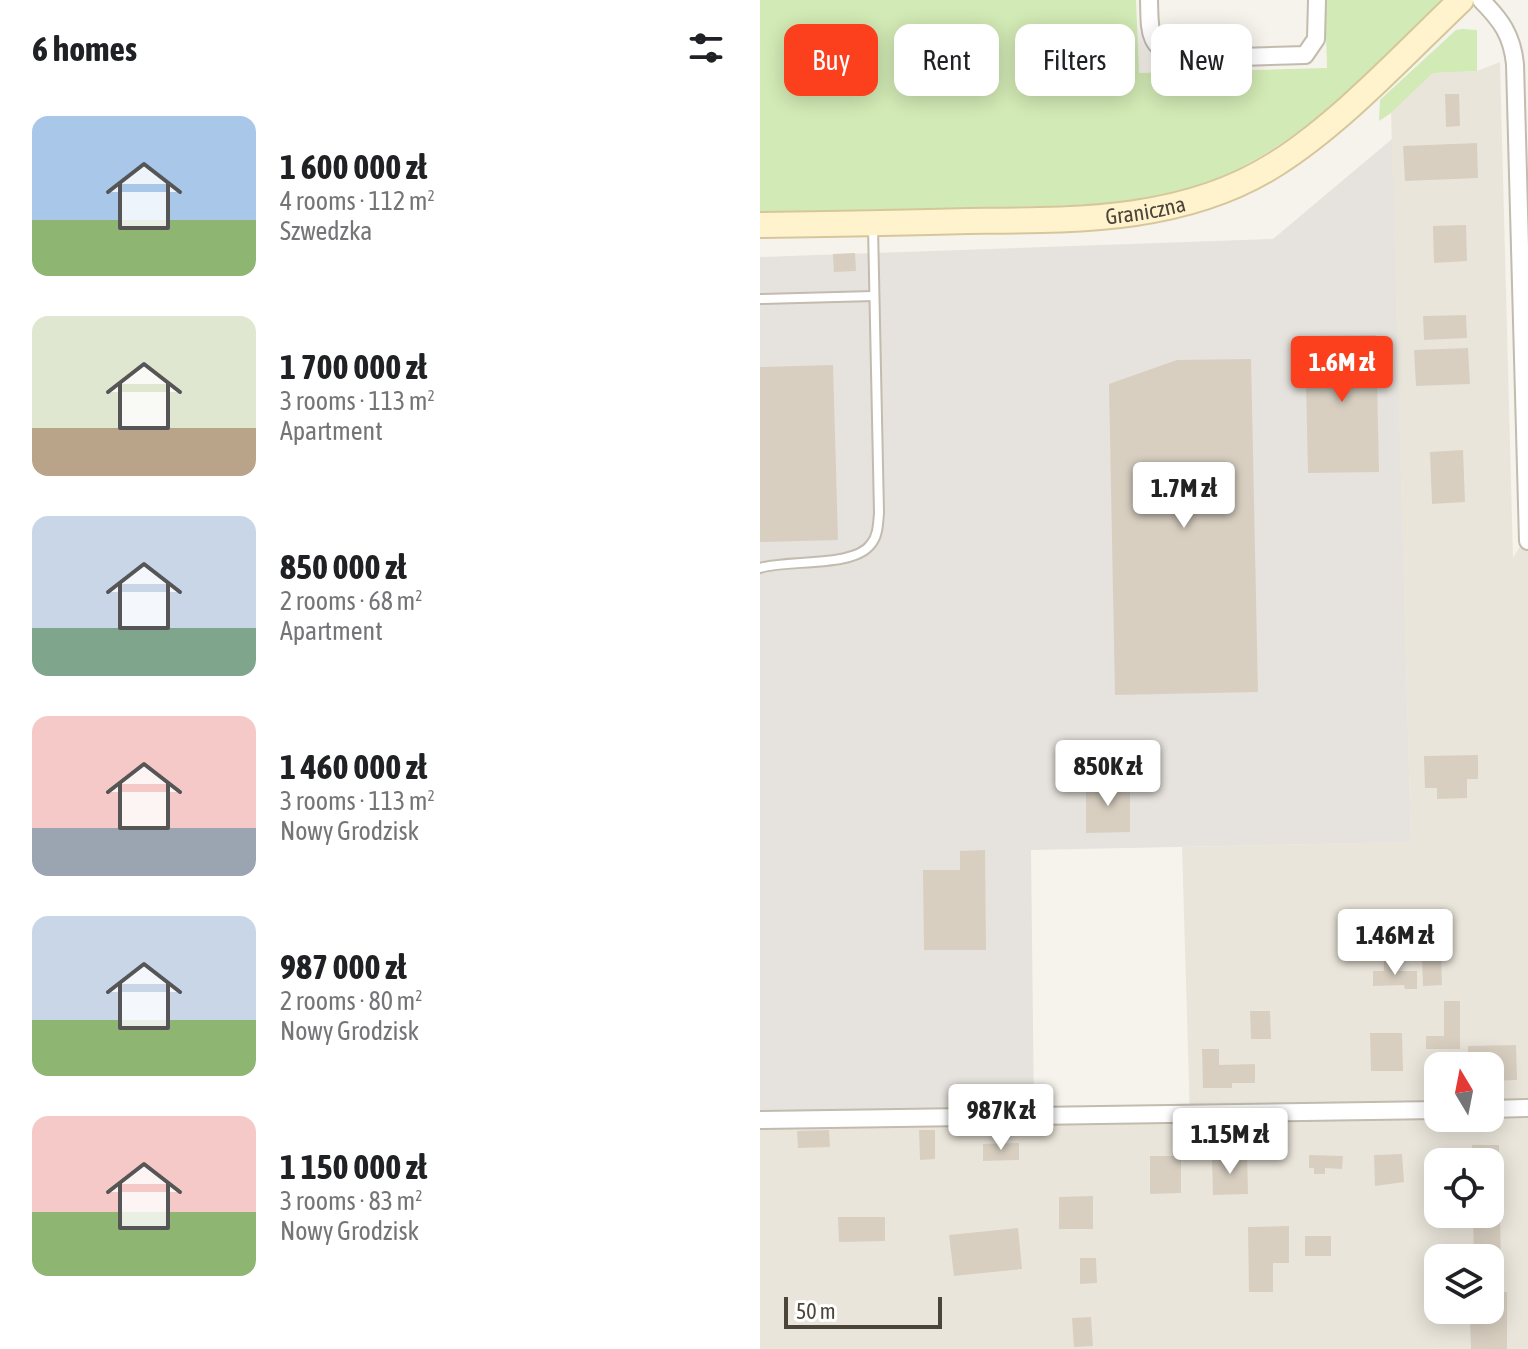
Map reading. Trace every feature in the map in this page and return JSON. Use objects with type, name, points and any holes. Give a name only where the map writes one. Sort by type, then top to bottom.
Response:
[{"type":"street","points":[[1149,0],[1150,33],[1154,42],[1177,59],[1305,55],[1316,39],[1317,0]]},
{"type":"street","name":"Graniczna","points":[[760,225],[1084,219],[1150,211],[1214,193],[1245,181],[1301,146],[1461,0]]},
{"type":"street","points":[[1481,0],[1506,28],[1515,64],[1528,541]]},
{"type":"street","points":[[1504,1109],[1528,1108]]},
{"type":"street","points":[[760,1120],[1424,1110]]},
{"type":"lane","points":[[760,568],[853,557],[871,546],[877,533],[873,223]]},
{"type":"lane","points":[[760,299],[874,296]]},
{"type":"shaded area","points":[[1500,62],[1513,558],[1528,533],[1528,1349],[760,1349],[760,1129],[1190,1118],[1182,847],[1411,842],[1391,113],[1433,73],[1477,71]]},
{"type":"shaded area","points":[[1392,139],[1411,842],[1031,850],[1034,1113],[760,1112],[760,257],[1273,239]]},
{"type":"green space","points":[[760,0],[1136,0],[1139,73],[1151,73],[1151,96],[1252,96],[1252,70],[1327,68],[1325,0],[1443,0],[1358,82],[1297,132],[1231,173],[1194,188],[1153,198],[1106,204],[760,215]]},
{"type":"green space","points":[[1456,30],[1477,30],[1477,71],[1433,73],[1379,121],[1380,100]]},
{"type":"building","points":[[1445,94],[1459,94],[1460,126],[1446,127]]},
{"type":"building","points":[[1477,143],[1478,178],[1405,181],[1403,146]]},
{"type":"building","points":[[1466,225],[1467,261],[1434,263],[1433,226]]},
{"type":"building","points":[[855,253],[856,271],[834,272],[833,254]]},
{"type":"building","points":[[1466,315],[1467,338],[1424,340],[1423,316]]},
{"type":"building","points":[[1376,335],[1379,472],[1308,473],[1305,336]]},
{"type":"building","points":[[1468,348],[1470,384],[1416,386],[1414,350]]},
{"type":"building","points":[[1251,359],[1258,692],[1115,695],[1109,384],[1177,360]]},
{"type":"building","points":[[833,365],[838,540],[760,542],[760,367]]},
{"type":"building","points":[[1463,450],[1465,502],[1432,504],[1430,452]]},
{"type":"building","points":[[1478,755],[1478,779],[1467,779],[1467,798],[1437,799],[1437,788],[1425,788],[1424,756]]},
{"type":"building","points":[[1130,783],[1130,832],[1086,833],[1086,784]]},
{"type":"building","points":[[985,850],[986,950],[924,950],[923,870],[960,870],[960,851]]},
{"type":"building","points":[[1441,956],[1442,985],[1423,986],[1422,957]]},
{"type":"building","points":[[1384,961],[1398,961],[1398,971],[1417,971],[1417,989],[1405,989],[1404,985],[1373,986],[1373,971],[1384,971]]},
{"type":"building","points":[[1444,1001],[1460,1001],[1460,1049],[1426,1049],[1426,1036],[1444,1036]]},
{"type":"building","points":[[1250,1011],[1270,1011],[1271,1039],[1251,1039]]},
{"type":"building","points":[[1370,1033],[1402,1033],[1403,1071],[1371,1071]]},
{"type":"building","points":[[1516,1045],[1517,1080],[1504,1080],[1504,1052],[1468,1052],[1468,1046]]},
{"type":"building","points":[[1202,1049],[1219,1049],[1219,1065],[1255,1064],[1255,1083],[1232,1083],[1232,1088],[1203,1088]]},
{"type":"building","points":[[829,1130],[830,1147],[798,1148],[797,1131]]},
{"type":"building","points":[[919,1130],[935,1130],[935,1159],[920,1160]]},
{"type":"building","points":[[1019,1143],[1019,1160],[983,1161],[983,1144]]},
{"type":"building","points":[[1472,1145],[1499,1145],[1499,1148],[1472,1148]]},
{"type":"building","points":[[1402,1154],[1404,1182],[1375,1186],[1374,1155]]},
{"type":"building","points":[[1309,1155],[1343,1156],[1342,1169],[1325,1168],[1325,1174],[1314,1174],[1314,1168],[1309,1168]]},
{"type":"building","points":[[1150,1156],[1181,1156],[1181,1193],[1150,1194]]},
{"type":"building","points":[[1247,1156],[1248,1194],[1213,1195],[1212,1157]]},
{"type":"building","points":[[1093,1196],[1093,1229],[1059,1229],[1059,1197]]},
{"type":"building","points":[[838,1217],[885,1217],[885,1241],[839,1242]]},
{"type":"building","points":[[1289,1226],[1289,1263],[1273,1263],[1273,1292],[1249,1292],[1248,1227]]},
{"type":"building","points":[[1018,1228],[1022,1269],[954,1276],[949,1235]]},
{"type":"building","points":[[1473,1228],[1500,1228],[1501,1244],[1474,1244]]},
{"type":"building","points":[[1305,1236],[1331,1236],[1331,1256],[1305,1256]]},
{"type":"building","points":[[1080,1258],[1096,1258],[1097,1283],[1080,1284]]},
{"type":"building","points":[[1504,1292],[1507,1292],[1507,1349],[1471,1349],[1470,1324],[1504,1324]]},
{"type":"building","points":[[1091,1317],[1093,1346],[1074,1347],[1072,1318]]}]
